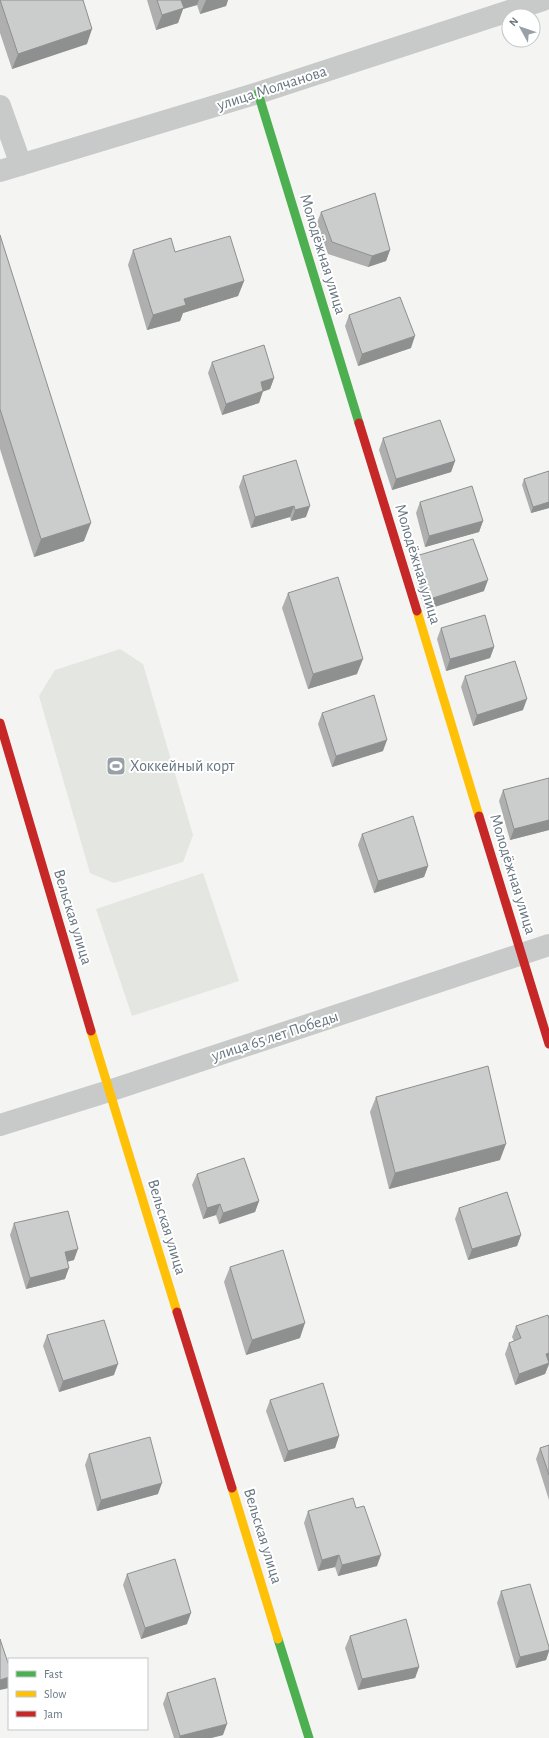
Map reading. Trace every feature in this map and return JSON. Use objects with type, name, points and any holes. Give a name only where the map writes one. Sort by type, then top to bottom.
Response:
[{"type":"street","name":"улица Молчанова","points":[[0,171],[21,166],[258,93],[543,0]]},
{"type":"street","name":"Молодёжная улица","points":[[258,93],[549,1044]]},
{"type":"street","points":[[0,106],[21,166]]},
{"type":"street","name":"Вельская улица","points":[[0,723],[109,1091],[309,1738]]},
{"type":"street","name":"улица 65 лет Победы","points":[[0,1125],[109,1091],[549,945]]},
{"type":"shaded area","name":"Хоккейный корт","points":[[120,649],[143,664],[193,835],[183,862],[114,883],[90,873],[39,696],[55,670]]},
{"type":"shaded area","points":[[203,873],[239,981],[132,1016],[96,909]]},
{"type":"building","points":[[0,0],[83,0],[92,29],[18,54]]},
{"type":"building","points":[[157,0],[181,0],[184,8],[162,15]]},
{"type":"building","points":[[375,193],[390,250],[372,256],[332,242],[321,212]]},
{"type":"building","points":[[0,235],[91,523],[41,539],[0,409]]},
{"type":"building","points":[[230,236],[244,281],[184,299],[186,305],[153,315],[133,250],[171,238],[175,252]]},
{"type":"building","points":[[400,297],[415,336],[362,354],[349,315]]},
{"type":"building","points":[[264,345],[274,378],[261,382],[263,391],[226,404],[212,362]]},
{"type":"building","points":[[440,420],[455,461],[396,479],[383,438]]},
{"type":"building","points":[[296,460],[310,506],[295,510],[294,506],[255,517],[243,476]]},
{"type":"building","points":[[549,471],[549,502],[533,507],[524,479]]},
{"type":"building","points":[[472,486],[483,521],[429,536],[420,502]]},
{"type":"building","points":[[473,539],[488,580],[430,599],[416,556]]},
{"type":"building","points":[[338,577],[363,659],[313,674],[288,593]]},
{"type":"building","points":[[485,615],[494,647],[450,659],[441,628]]},
{"type":"building","points":[[515,661],[527,699],[477,715],[465,676]]},
{"type":"building","points":[[374,695],[387,740],[336,756],[322,713]]},
{"type":"building","points":[[549,778],[549,820],[514,829],[503,790]]},
{"type":"building","points":[[413,816],[428,866],[378,881],[362,834]]},
{"type":"building","points":[[488,1066],[506,1144],[395,1173],[376,1097]]},
{"type":"building","points":[[244,1158],[259,1201],[223,1213],[220,1204],[207,1208],[197,1174]]},
{"type":"building","points":[[507,1192],[521,1235],[472,1249],[459,1208]]},
{"type":"building","points":[[68,1211],[78,1249],[65,1252],[69,1268],[30,1278],[14,1223]]},
{"type":"building","points":[[283,1250],[305,1323],[252,1340],[230,1267]]},
{"type":"building","points":[[548,1315],[549,1353],[546,1354],[549,1363],[519,1374],[509,1343],[521,1338],[516,1326]]},
{"type":"building","points":[[104,1320],[118,1364],[63,1381],[47,1335]]},
{"type":"building","points":[[323,1383],[339,1436],[288,1451],[270,1400]]},
{"type":"building","points":[[150,1437],[162,1483],[101,1500],[89,1454]]},
{"type":"building","points":[[549,1445],[549,1475],[540,1448]]},
{"type":"building","points":[[353,1498],[356,1508],[364,1506],[381,1555],[342,1565],[339,1555],[322,1560],[308,1511]]},
{"type":"building","points":[[175,1559],[191,1613],[145,1628],[127,1574]]},
{"type":"building","points":[[530,1584],[549,1650],[520,1657],[501,1591]]},
{"type":"building","points":[[406,1619],[419,1667],[362,1679],[350,1636]]},
{"type":"building","points":[[0,1639],[8,1663],[8,1677],[0,1680]]},
{"type":"building","points":[[215,1678],[227,1724],[180,1736],[167,1693]]},
{"type":"traffic: fast","points":[[258,93],[359,423]]},
{"type":"traffic: fast","points":[[278,1639],[309,1738]]},
{"type":"traffic: slow","points":[[417,611],[479,816]]},
{"type":"traffic: slow","points":[[91,1031],[177,1312]]},
{"type":"traffic: slow","points":[[232,1488],[278,1639]]},
{"type":"traffic: jam","points":[[359,423],[417,611]]},
{"type":"traffic: jam","points":[[0,723],[91,1031]]},
{"type":"traffic: jam","points":[[479,816],[549,1044]]},
{"type":"traffic: jam","points":[[177,1312],[232,1488]]},
{"type":"place","name":"Хоккейный корт","points":[[116,766]]}]
